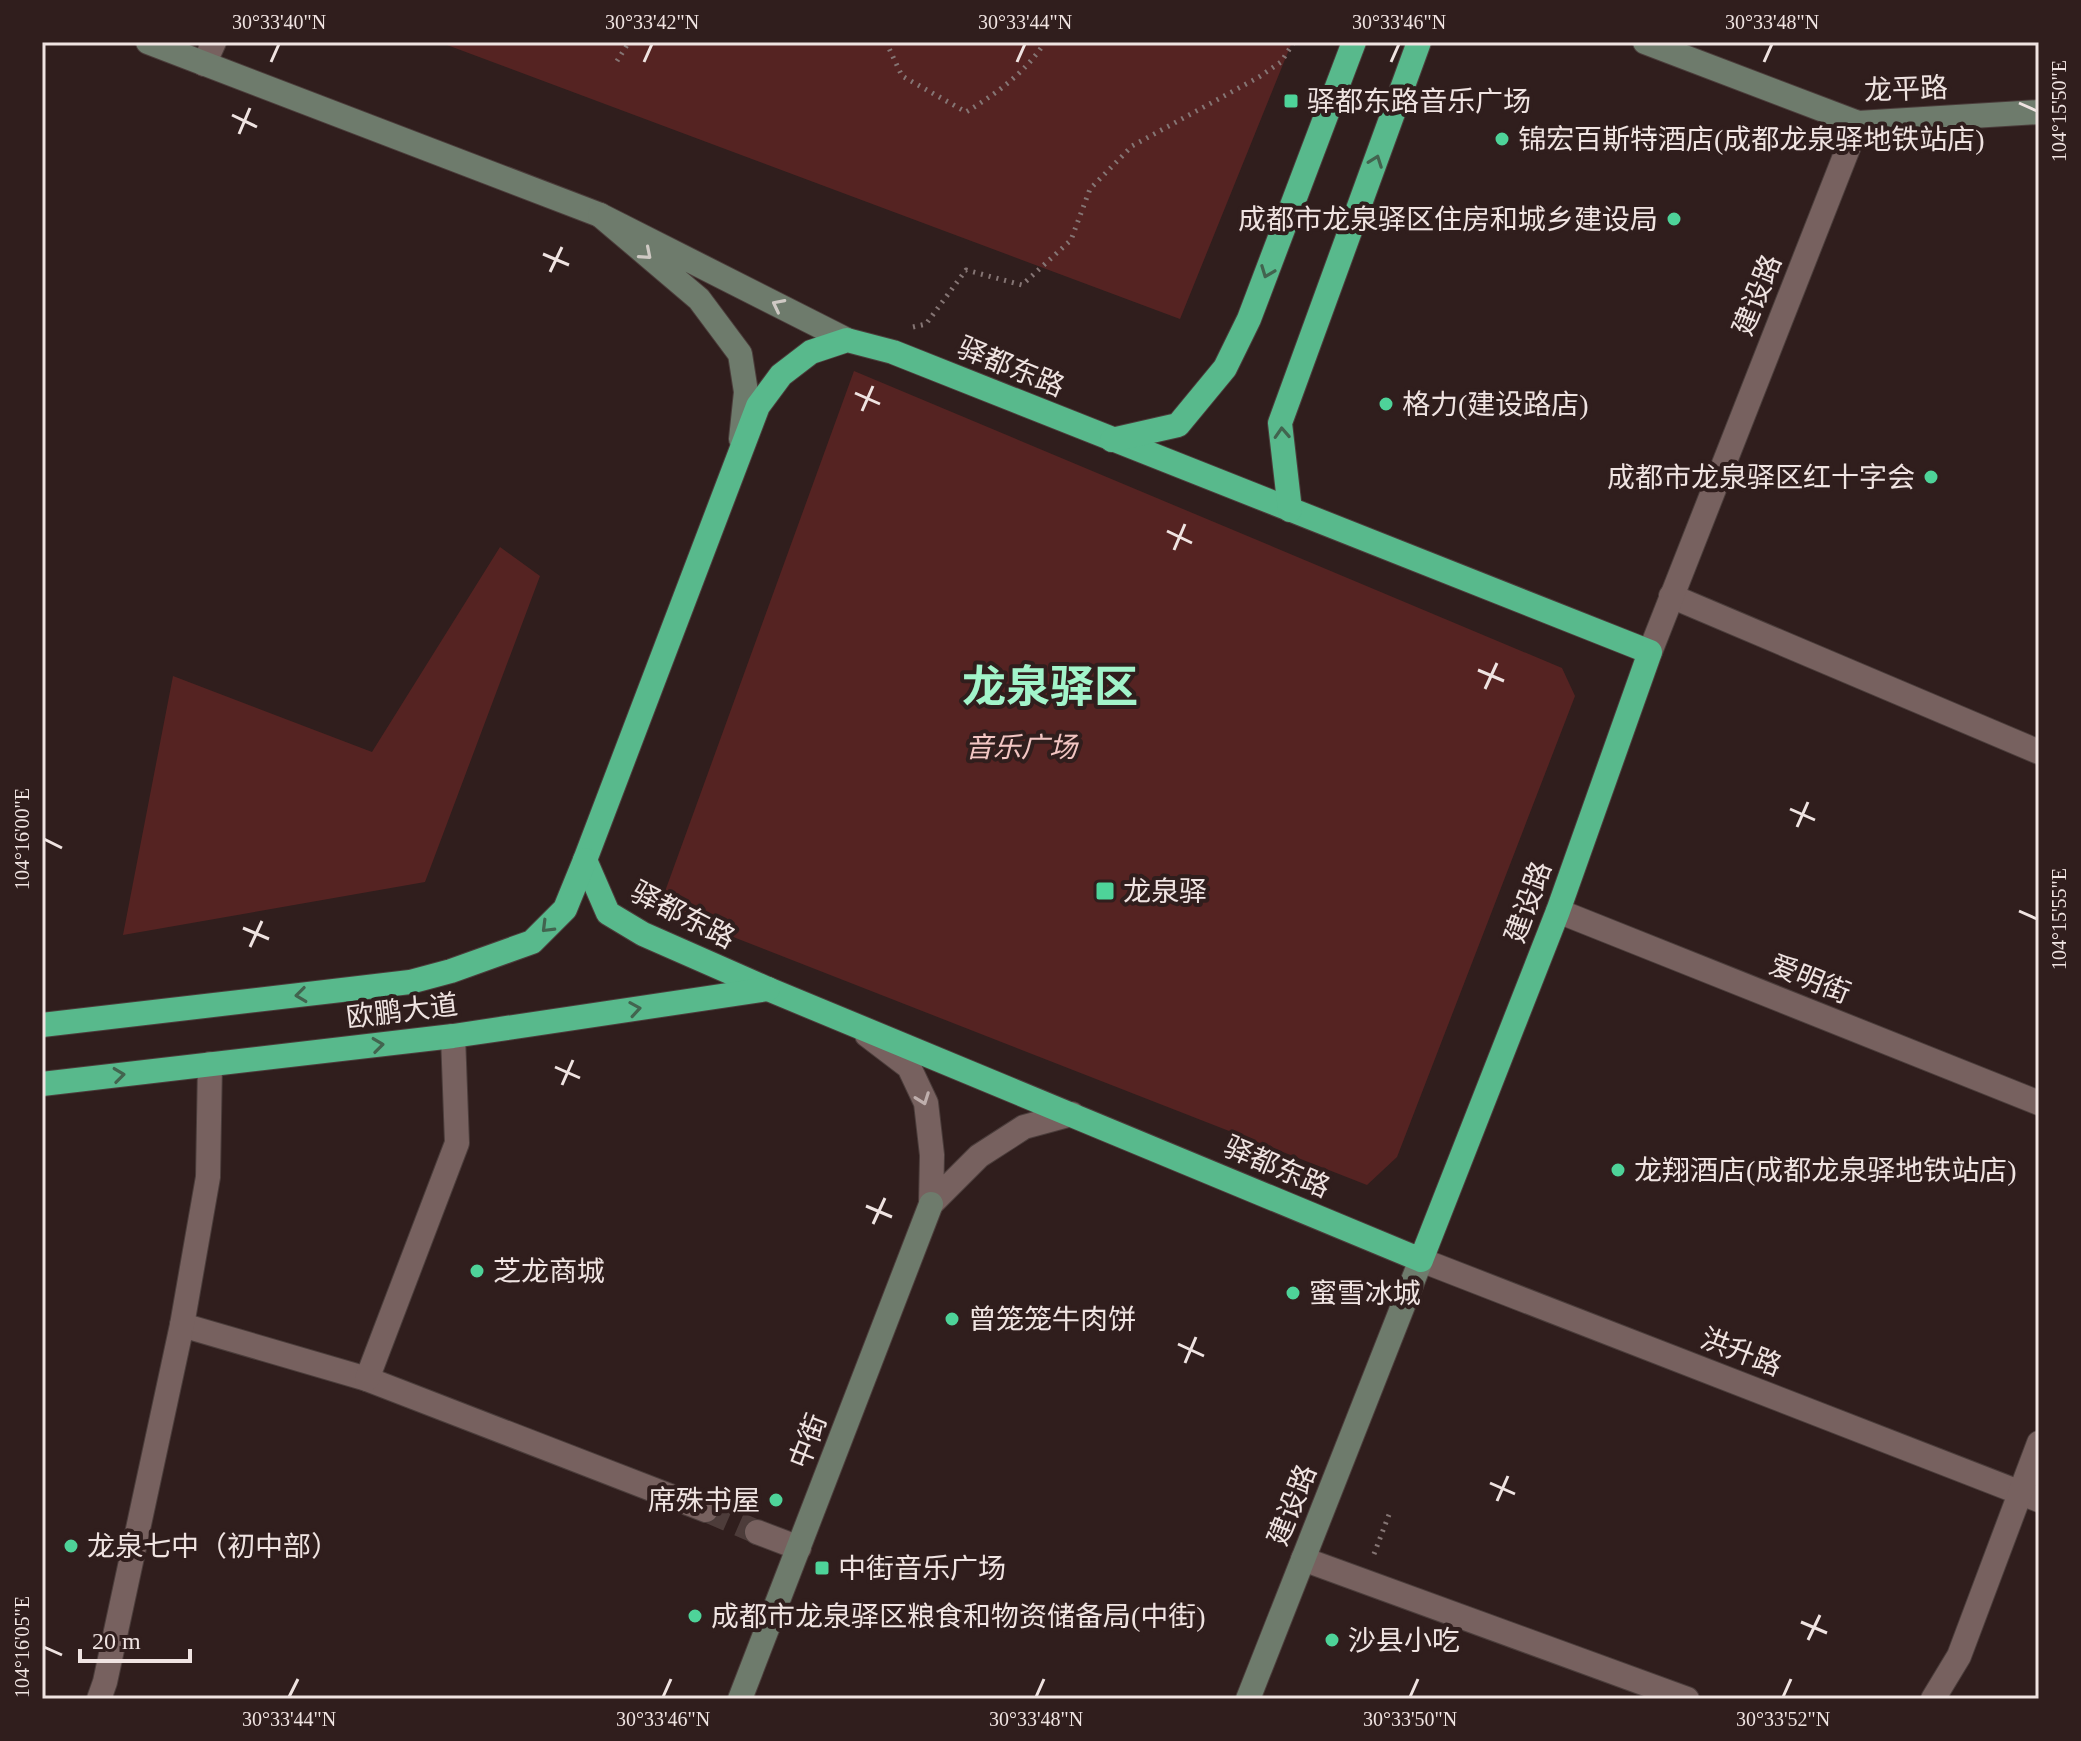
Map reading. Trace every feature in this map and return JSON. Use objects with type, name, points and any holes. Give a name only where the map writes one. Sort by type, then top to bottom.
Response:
[{"type":"highway","points":[[1112,440],[1178,425],[1225,368],[1249,319],[1354,42]]},
{"type":"highway","points":[[1290,510],[1280,423],[1419,42]]},
{"type":"highway","points":[[585,860],[758,406],[781,375],[811,352],[847,340]]},
{"type":"highway","name":"驿都东路","points":[[847,340],[893,352],[1650,652]]},
{"type":"highway","name":"建设路","points":[[1421,1260],[1558,911],[1650,652]]},
{"type":"highway","name":"驿都东路","points":[[585,860],[608,913],[643,934],[768,989],[1421,1260]]},
{"type":"highway","name":"欧鹏大道","points":[[42,1025],[410,982],[451,971],[532,942],[565,909],[585,860]]},
{"type":"highway","name":"欧鹏大道","points":[[42,1084],[453,1036],[768,989]]},
{"type":"street","points":[[148,42],[209,53],[600,215],[847,340]]},
{"type":"street","name":"龙平路","points":[[1645,42],[1858,123],[2039,112]]},
{"type":"street","name":"建设路","points":[[1650,652],[1858,123]]},
{"type":"street","points":[[600,215],[699,299],[740,354],[746,392],[738,457]]},
{"type":"street","points":[[1671,596],[2039,752]]},
{"type":"street","name":"爱明街","points":[[1558,911],[2039,1103]]},
{"type":"street","points":[[853,1023],[909,1067],[926,1103],[932,1155],[931,1204]]},
{"type":"street","points":[[367,1379],[457,1143],[453,1036]]},
{"type":"street","points":[[99,1699],[182,1325],[208,1177],[210,1064]]},
{"type":"street","points":[[931,1204],[979,1156],[1024,1127],[1072,1114]]},
{"type":"street","name":"中街","points":[[740,1699],[931,1204]]},
{"type":"street","name":"建设路","points":[[1248,1699],[1421,1260]]},
{"type":"street","name":"洪升路","points":[[1421,1260],[2030,1496]]},
{"type":"street","points":[[182,1325],[367,1379],[706,1510]]},
{"type":"street","points":[[1933,1699],[1959,1656],[2030,1496],[2039,1443]]},
{"type":"street","points":[[757,1532],[799,1548]]},
{"type":"street","points":[[1303,1559],[1687,1699]]},
{"type":"path","points":[[617,61],[629,42]]},
{"type":"path","points":[[886,42],[902,76],[966,112],[992,97],[1035,58],[1045,42]]},
{"type":"path","points":[[900,330],[926,324],[966,270],[1022,285],[1071,240],[1090,189],[1132,146],[1259,77],[1281,62],[1294,42]]},
{"type":"path","points":[[1363,1581],[1390,1512]]},
{"type":"green space","points":[[439,42],[1292,42],[1180,319]]},
{"type":"green space","name":"音乐广场","points":[[854,371],[1562,668],[1575,696],[1397,1157],[1367,1185],[659,908]]},
{"type":"green space","points":[[500,547],[540,576],[425,882],[123,935],[173,676],[372,752]]},
{"type":"tunnel","points":[[706,1510],[757,1532]]},
{"type":"place","name":"驿都东路音乐广场","points":[[1291,101]]},
{"type":"place","name":"锦宏百斯特酒店(成都龙泉驿地铁站店)","points":[[1502,139]]},
{"type":"place","name":"成都市龙泉驿区住房和城乡建设局","points":[[1674,219]]},
{"type":"place","name":"格力(建设路店)","points":[[1386,404]]},
{"type":"place","name":"成都市龙泉驿区红十字会","points":[[1931,477]]},
{"type":"place","name":"龙泉驿","points":[[1105,891]]},
{"type":"place","name":"龙翔酒店(成都龙泉驿地铁站店)","points":[[1618,1170]]},
{"type":"place","name":"芝龙商城","points":[[477,1271]]},
{"type":"place","name":"蜜雪冰城","points":[[1293,1293]]},
{"type":"place","name":"曾笼笼牛肉饼","points":[[952,1319]]},
{"type":"place","name":"席殊书屋","points":[[776,1500]]},
{"type":"place","name":"龙泉七中（初中部）","points":[[71,1546]]},
{"type":"place","name":"中街音乐广场","points":[[822,1568]]},
{"type":"place","name":"成都市龙泉驿区粮食和物资储备局(中街)","points":[[695,1616]]},
{"type":"place","name":"沙县小吃","points":[[1332,1640]]},
{"type":"district","name":"龙泉驿区","points":[[1050,687]]}]
